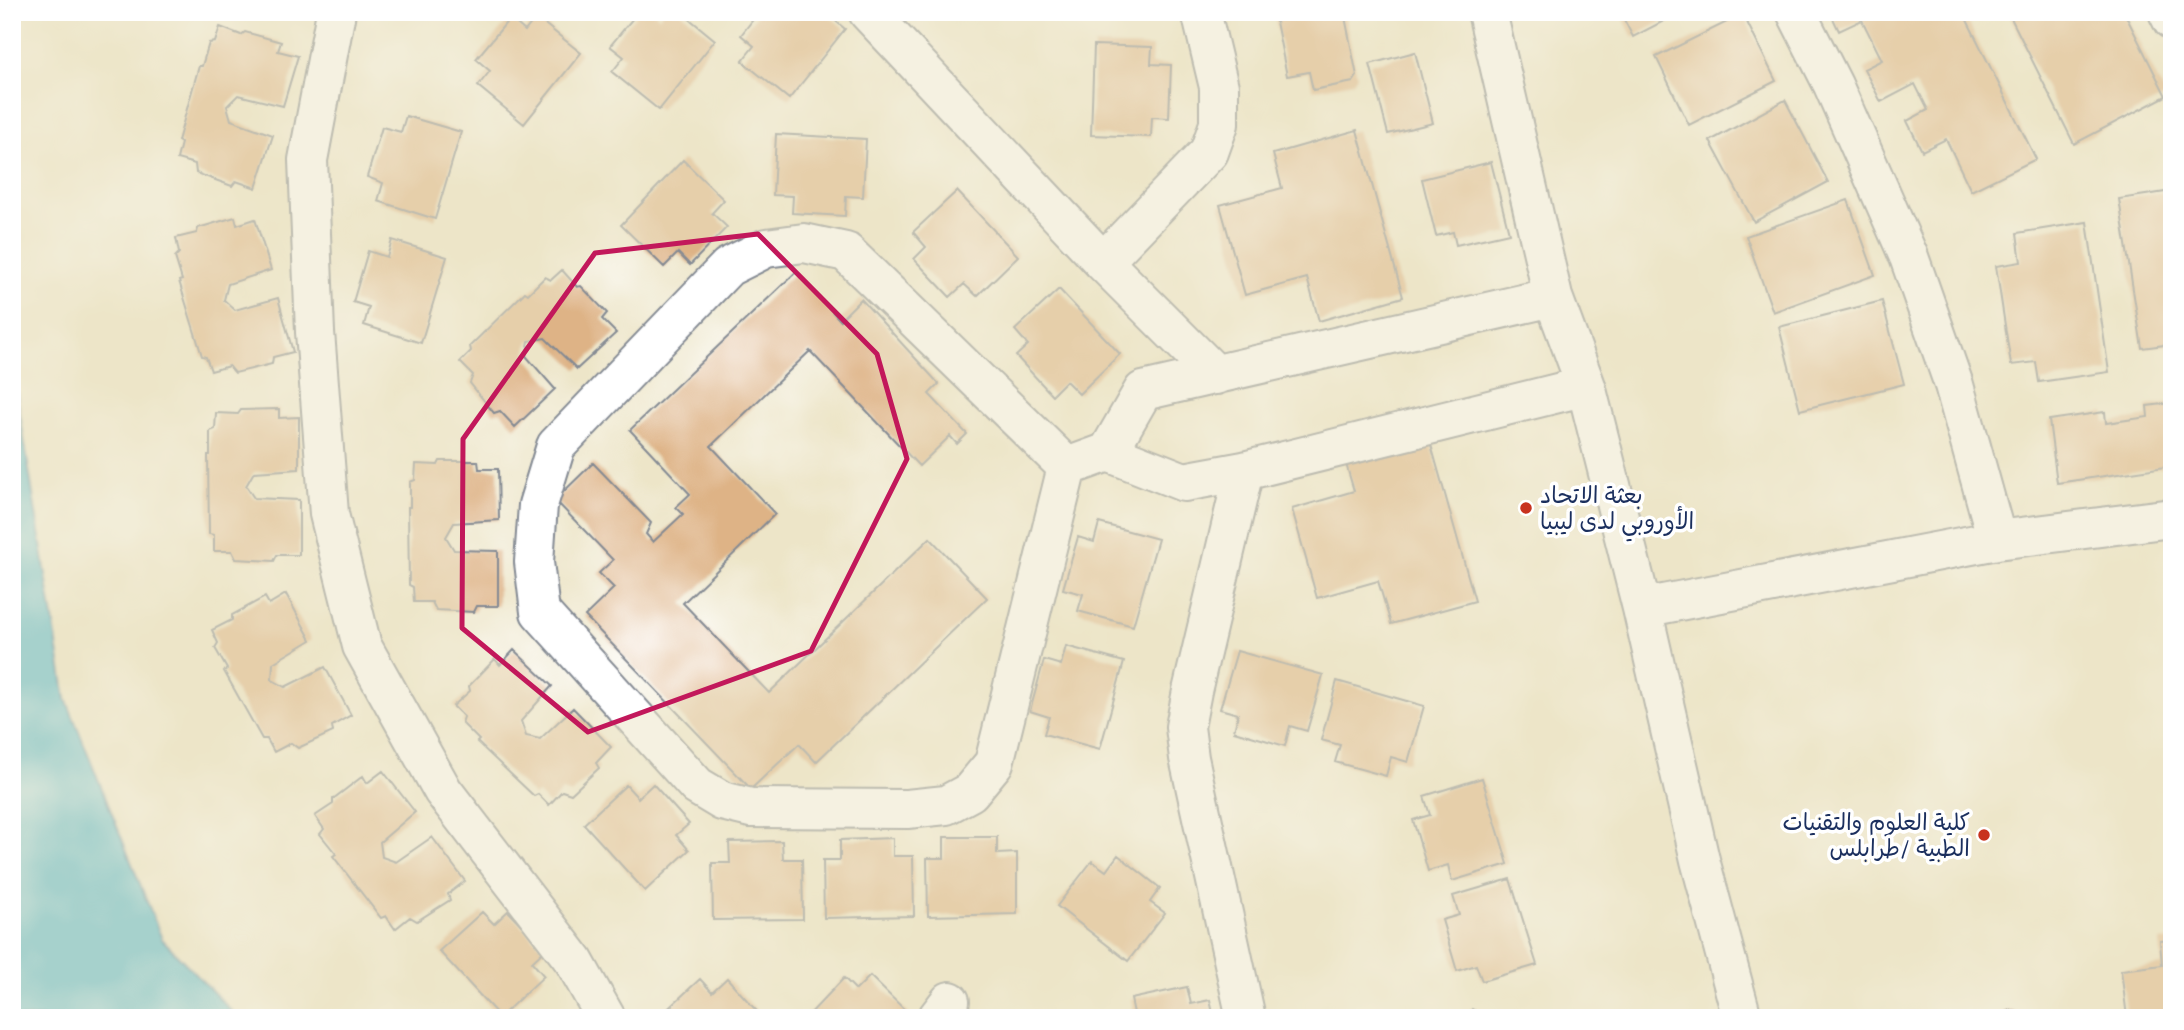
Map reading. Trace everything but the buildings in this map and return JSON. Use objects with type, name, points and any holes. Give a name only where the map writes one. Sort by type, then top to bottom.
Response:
[{"type":"street","points":[[336,12],[308,160],[315,332],[329,514],[362,646],[443,791],[574,961],[606,1018]]},
{"type":"street","points":[[868,12],[1103,262],[1216,375]]},
{"type":"street","points":[[1103,262],[1209,152],[1219,124],[1219,88],[1201,12]]},
{"type":"street","points":[[1487,12],[1553,297],[1586,386],[1642,608],[1700,860],[1742,1018]]},
{"type":"street","points":[[1796,12],[1833,85],[1909,257],[1954,385],[1997,540]]},
{"type":"street","points":[[2168,12],[2172,20]]},
{"type":"street","points":[[804,243],[846,252],[1067,467],[994,763],[970,792],[946,805],[906,809],[751,808],[722,801],[697,786],[540,611],[534,562],[538,505],[556,446],[728,268],[766,248],[804,243]]},
{"type":"street","points":[[1067,467],[1108,452],[1143,391],[1553,297]]},
{"type":"street","points":[[1108,452],[1184,482],[1244,471],[1586,386]]},
{"type":"street","points":[[1244,471],[1185,727],[1189,758],[1246,1018]]},
{"type":"street","points":[[1642,608],[1997,540],[2172,518]]},
{"type":"highlighted area","points":[[758,234],[877,354],[907,459],[811,651],[588,732],[462,628],[463,439],[595,253]]},
{"type":"water","points":[[12,365],[66,699],[162,939],[238,1018],[12,1018]]},
{"type":"place","name":"بعثة الاتحاد الأوروبي لدى ليبيا","points":[[1526,508]]},
{"type":"place","name":"كلية العلوم والتقنيات الطبية /طرابلس","points":[[1984,835]]}]
